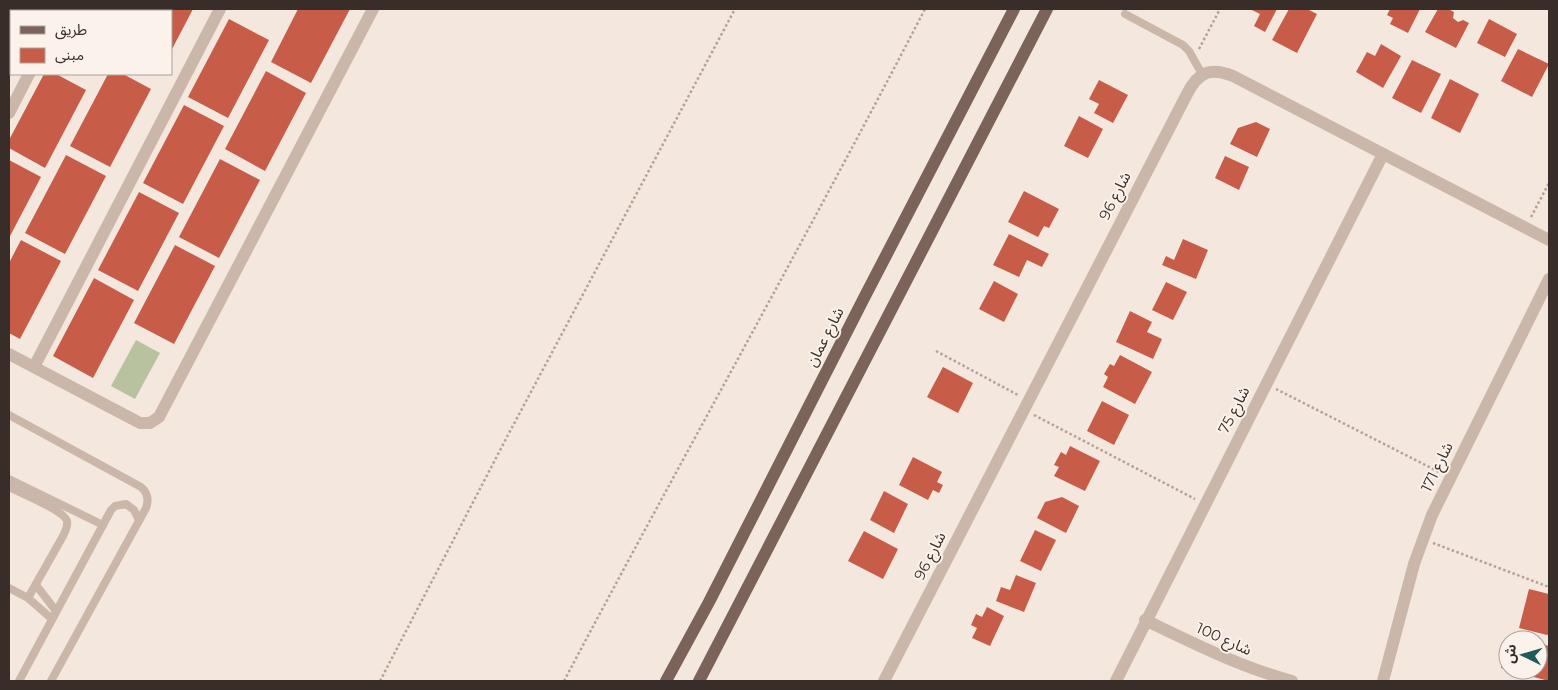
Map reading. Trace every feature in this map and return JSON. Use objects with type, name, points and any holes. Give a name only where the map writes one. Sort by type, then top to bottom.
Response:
[{"type":"main road","name":"شارع عمان","points":[[666,681],[1014,9]]},
{"type":"main road","points":[[699,681],[1047,9]]},
{"type":"street","points":[[34,367],[220,9]]},
{"type":"street","points":[[9,354],[140,423],[150,423],[159,417],[373,9]]},
{"type":"street","points":[[1202,74],[1218,72],[1233,76],[1549,240]]},
{"type":"street","name":"شارع 96","points":[[884,681],[1190,86],[1202,74]]},
{"type":"street","points":[[9,113],[28,75]]},
{"type":"street","name":"شارع 75","points":[[1116,681],[1145,620],[1383,154]]},
{"type":"street","name":"شارع 171","points":[[1383,681],[1411,572],[1422,538],[1549,279]]},
{"type":"street","name":"شارع 100","points":[[1145,620],[1226,659],[1253,670],[1292,681]]},
{"type":"lane","points":[[1125,14],[1175,40],[1189,52],[1202,74]]},
{"type":"lane","points":[[9,416],[141,487],[147,494],[148,503],[51,681]]},
{"type":"lane","points":[[9,479],[103,525]]},
{"type":"lane","points":[[9,487],[63,515],[67,522],[63,536],[28,598]]},
{"type":"lane","points":[[19,681],[111,510],[120,504],[131,506],[139,520]]},
{"type":"lane","points":[[36,585],[56,611]]},
{"type":"lane","points":[[9,588],[28,598],[52,619]]},
{"type":"path","points":[[380,681],[513,426],[735,9]]},
{"type":"path","points":[[564,681],[712,404],[818,213],[925,9]]},
{"type":"path","points":[[1194,59],[1220,9]]},
{"type":"path","points":[[1526,228],[1549,183]]},
{"type":"path","points":[[936,351],[1026,405],[1205,504]]},
{"type":"path","points":[[1266,384],[1450,478]]},
{"type":"path","points":[[1422,538],[1549,587]]},
{"type":"green space","points":[[136,340],[160,353],[135,399],[111,386]]},
{"type":"building","points":[[78,9],[129,9],[128,10]]},
{"type":"building","points":[[193,9],[172,49],[172,10],[142,10]]},
{"type":"building","points":[[298,9],[350,9],[311,83],[271,62]]},
{"type":"building","points":[[1250,9],[1277,9],[1265,32],[1254,26],[1260,14]]},
{"type":"building","points":[[1289,9],[1307,9],[1317,14],[1297,53],[1272,40]]},
{"type":"building","points":[[1390,9],[1420,9],[1408,33],[1390,24],[1393,18],[1387,15]]},
{"type":"building","points":[[1438,9],[1448,9],[1454,12],[1453,18],[1458,22],[1463,20],[1469,23],[1456,48],[1425,32]]},
{"type":"building","points":[[229,19],[269,40],[228,118],[188,97]]},
{"type":"building","points":[[1489,19],[1517,34],[1505,57],[1477,43]]},
{"type":"building","points":[[1381,44],[1401,56],[1383,88],[1356,72],[1367,52],[1375,56]]},
{"type":"building","points":[[1518,49],[1549,64],[1532,97],[1501,81]]},
{"type":"building","points":[[1412,60],[1441,74],[1421,113],[1392,98]]},
{"type":"building","points":[[266,71],[306,93],[265,171],[225,149]]},
{"type":"building","points":[[43,75],[58,75],[86,90],[45,168],[9,148],[9,140]]},
{"type":"building","points":[[107,75],[125,75],[151,89],[110,167],[70,146]]},
{"type":"building","points":[[1450,79],[1479,94],[1460,133],[1431,118]]},
{"type":"building","points":[[1099,80],[1128,95],[1113,123],[1094,113],[1099,104],[1089,99]]},
{"type":"building","points":[[184,105],[224,126],[183,204],[143,183]]},
{"type":"building","points":[[1079,116],[1103,129],[1088,158],[1064,146]]},
{"type":"building","points":[[1256,122],[1270,129],[1257,157],[1230,144],[1238,128]]},
{"type":"building","points":[[66,155],[106,176],[65,254],[25,233]]},
{"type":"building","points":[[1225,156],[1249,167],[1239,190],[1215,178]]},
{"type":"building","points":[[220,159],[260,180],[219,258],[179,237]]},
{"type":"building","points":[[9,160],[41,177],[9,238]]},
{"type":"building","points":[[1024,191],[1059,209],[1049,228],[1044,226],[1038,237],[1008,222]]},
{"type":"building","points":[[139,192],[179,213],[138,291],[98,270]]},
{"type":"building","points":[[1009,234],[1049,254],[1042,267],[1027,260],[1019,277],[993,265]]},
{"type":"building","points":[[1183,239],[1208,250],[1196,279],[1162,265],[1166,256],[1174,260]]},
{"type":"building","points":[[21,240],[61,261],[20,339],[9,333],[9,263]]},
{"type":"building","points":[[175,245],[215,266],[174,344],[134,323]]},
{"type":"building","points":[[94,278],[134,300],[93,378],[53,356]]},
{"type":"building","points":[[994,281],[1018,294],[1004,322],[979,309]]},
{"type":"building","points":[[1166,282],[1187,292],[1173,320],[1152,310]]},
{"type":"building","points":[[1130,311],[1152,322],[1147,332],[1162,339],[1153,359],[1116,342]]},
{"type":"building","points":[[1120,355],[1152,372],[1135,404],[1103,387],[1108,377],[1104,374],[1110,364],[1114,366]]},
{"type":"building","points":[[943,367],[973,383],[958,413],[927,397]]},
{"type":"building","points":[[1102,401],[1129,415],[1114,445],[1087,431]]},
{"type":"building","points":[[1070,446],[1100,461],[1085,491],[1054,476],[1059,467],[1054,465],[1061,452],[1066,455]]},
{"type":"building","points":[[913,457],[942,472],[937,482],[943,485],[939,493],[933,490],[928,500],[899,485]]},
{"type":"building","points":[[884,491],[908,504],[894,533],[870,520]]},
{"type":"building","points":[[1062,497],[1079,506],[1066,533],[1037,518],[1045,502]]},
{"type":"building","points":[[1035,530],[1056,540],[1041,571],[1020,561]]},
{"type":"building","points":[[864,531],[898,549],[883,579],[848,561]]},
{"type":"building","points":[[1016,575],[1036,583],[1024,612],[996,601],[1001,587],[1010,590]]},
{"type":"building","points":[[1529,589],[1549,594],[1549,634],[1548,630],[1519,628]]},
{"type":"building","points":[[987,607],[1004,616],[990,646],[972,638],[977,628],[971,625],[976,614],[982,617]]},
{"type":"building","points":[[1548,646],[1549,646],[1549,681],[1545,680],[1548,680]]}]
